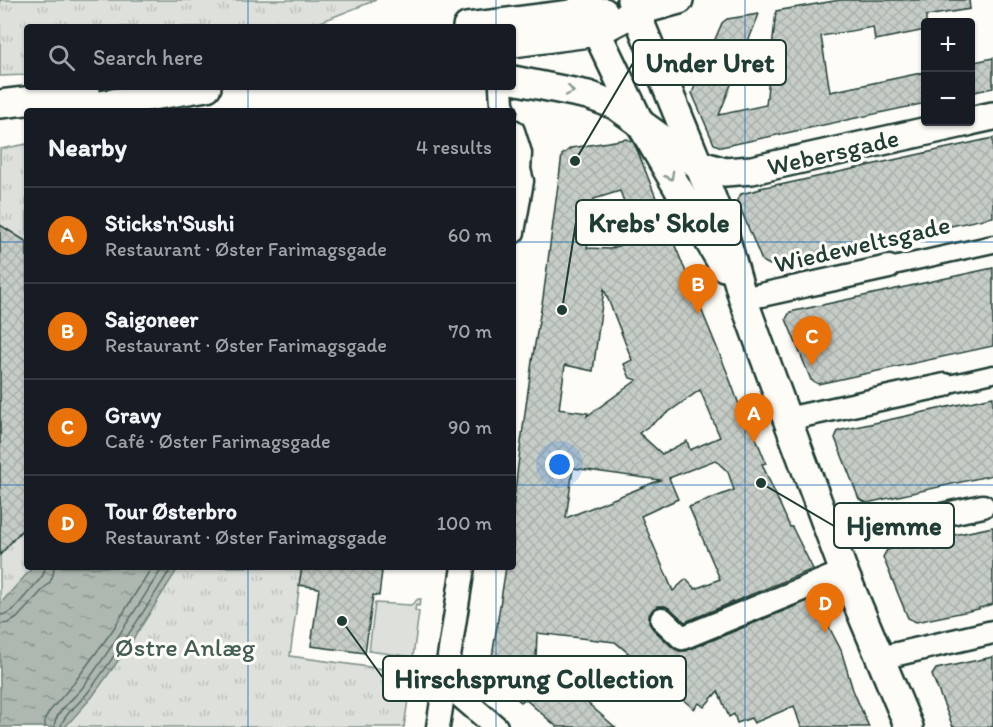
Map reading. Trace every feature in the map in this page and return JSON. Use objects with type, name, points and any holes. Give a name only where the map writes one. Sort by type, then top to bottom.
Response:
[{"type":"street","points":[[516,42],[598,14],[633,6],[680,0]]},
{"type":"street","points":[[633,6],[721,222],[742,299],[844,572],[909,727]]},
{"type":"street","points":[[497,24],[598,14]]},
{"type":"street","points":[[598,14],[650,131],[742,299]]},
{"type":"street","points":[[516,81],[588,95],[615,105],[697,164]]},
{"type":"street","points":[[47,108],[99,90]]},
{"type":"street","points":[[51,108],[185,90]]},
{"type":"street","points":[[501,90],[504,108]]},
{"type":"street","points":[[0,99],[40,108]]},
{"type":"street","points":[[0,104],[35,108]]},
{"type":"street","points":[[0,120],[24,114]]},
{"type":"street","name":"Webersgade","points":[[975,120],[993,116]]},
{"type":"street","name":"Webersgade","points":[[697,164],[725,172],[752,170],[947,126]]},
{"type":"street","points":[[516,140],[520,153],[519,170],[522,181],[516,215]]},
{"type":"street","name":"Wiedeweltsgade","points":[[742,299],[993,244]]},
{"type":"street","points":[[787,419],[993,374]]},
{"type":"street","points":[[832,539],[988,505]]},
{"type":"street","points":[[438,727],[463,570]]},
{"type":"street","points":[[662,619],[682,638],[844,572]]},
{"type":"street","points":[[880,658],[993,632]]},
{"type":"street","points":[[444,683],[496,727]]},
{"type":"green space","points":[[0,0],[376,0],[316,24],[24,24],[24,75],[0,76]]},
{"type":"green space","name":"Østre Anlæg","points":[[24,145],[24,570],[302,570],[290,656],[412,673],[404,727],[0,727],[0,149]]},
{"type":"green space","points":[[421,599],[415,610],[419,612],[413,657],[369,651],[375,603],[411,605]]},
{"type":"water","points":[[30,570],[177,570],[130,644],[92,697],[65,727],[0,727],[0,604]]},
{"type":"building","points":[[840,0],[969,0],[970,9],[926,16],[926,18],[921,18],[921,31],[875,40],[873,27],[821,36],[830,92],[921,73],[921,104],[721,147],[714,144],[692,93],[722,23],[727,19],[759,14],[719,115],[766,105],[776,11]]},
{"type":"building","points":[[993,58],[993,88],[975,92],[975,62]]},
{"type":"building","points":[[993,138],[993,217],[770,265],[762,261],[737,200],[741,194],[760,188]]},
{"type":"building","points":[[627,139],[633,142],[746,423],[750,423],[766,463],[762,464],[790,527],[813,569],[685,622],[671,609],[658,606],[649,615],[649,623],[673,648],[686,651],[808,601],[827,611],[831,622],[829,627],[841,650],[853,690],[869,727],[801,727],[794,706],[754,723],[751,718],[737,723],[734,714],[729,717],[718,691],[704,707],[699,703],[694,709],[615,642],[537,633],[536,658],[615,727],[557,727],[525,699],[521,702],[493,679],[490,670],[506,570],[516,570],[516,483],[562,155],[571,148]],"holes":[[[620,191],[638,238],[610,249],[587,248],[594,199]],[[604,289],[632,360],[624,364],[630,378],[637,380],[587,416],[588,413],[559,409],[565,365],[593,371]],[[700,390],[720,437],[690,450],[687,441],[662,454],[639,433]],[[715,460],[728,472],[734,490],[689,507],[720,579],[695,589],[686,579],[673,591],[641,516],[678,499],[669,478]],[[573,468],[660,480],[566,518]]]},
{"type":"building","points":[[0,225],[24,240],[24,527],[0,555]]},
{"type":"building","points":[[993,268],[993,346],[818,384],[811,380],[786,319],[790,312]]},
{"type":"building","points":[[993,397],[993,475],[867,503],[859,499],[835,438],[838,431]]},
{"type":"building","points":[[993,527],[993,604],[916,622],[908,618],[883,557],[887,550]]},
{"type":"building","points":[[302,570],[382,571],[379,596],[373,595],[365,653],[311,646],[319,588],[299,585]]},
{"type":"building","points":[[993,657],[993,727],[953,727],[932,675],[936,669]]},
{"type":"place","name":"Under Uret","points":[[575,161]]},
{"type":"place","name":"Krebs' Skole","points":[[562,310]]},
{"type":"place","name":"Saigoneer","points":[[698,314]]},
{"type":"place","name":"Gravy","points":[[812,366]]},
{"type":"place","name":"Sticks'n'Sushi","points":[[754,443]]},
{"type":"place","name":"Hjemme","points":[[761,483]]},
{"type":"place","name":"Hirschsprung Collection","points":[[342,621]]},
{"type":"place","name":"Tour Østerbro","points":[[825,633]]}]
